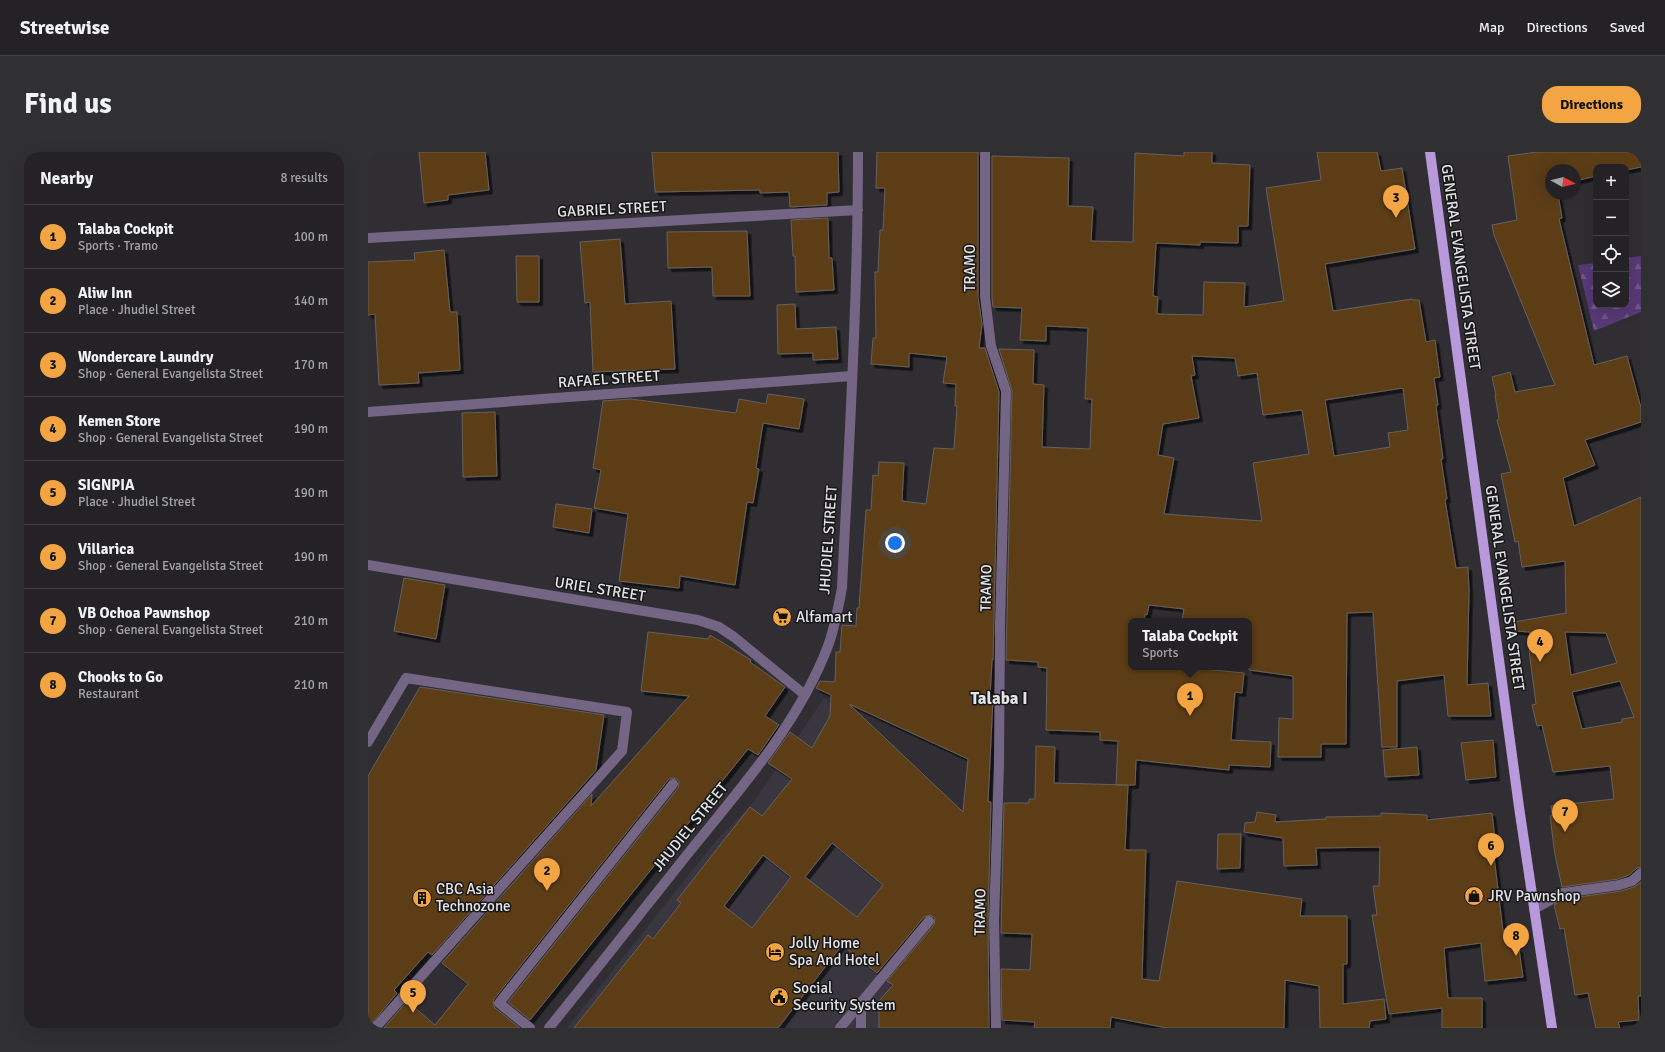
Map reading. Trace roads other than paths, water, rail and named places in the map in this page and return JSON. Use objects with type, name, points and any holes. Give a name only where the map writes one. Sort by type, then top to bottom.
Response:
[{"type":"main road","name":"GENERAL EVANGELISTA STREET","points":[[1430,152],[1534,909],[1552,1028]]},
{"type":"street","name":"JHUDIEL STREET","points":[[549,1028],[778,738],[805,695],[828,646],[837,616],[842,588],[852,376],[858,210],[858,152]]},
{"type":"street","name":"TRAMO","points":[[985,152],[985,297],[991,346],[1006,391],[1000,624],[1000,765],[994,920],[996,1028]]},
{"type":"street","name":"GABRIEL STREET","points":[[368,238],[858,210]]},
{"type":"street","name":"RAFAEL STREET","points":[[368,412],[852,376]]},
{"type":"street","name":"URIEL STREET","points":[[368,565],[698,620],[719,627],[734,637],[805,695]]},
{"type":"street","points":[[368,742],[406,678],[627,712],[622,752],[375,1028]]},
{"type":"street","points":[[530,1028],[499,1003],[673,784]]},
{"type":"street","points":[[1534,909],[1563,893],[1619,885],[1632,881],[1641,873]]},
{"type":"street","points":[[840,1028],[930,921]]},
{"type":"street","points":[[861,1002],[861,1028]]},
{"type":"place","name":"Wondercare Laundry","points":[[1396,218]]},
{"type":"place","name":"Alfamart","points":[[782,617]]},
{"type":"place","name":"Kemen Store","points":[[1540,662]]},
{"type":"place","name":"Talaba Cockpit","points":[[1190,716]]},
{"type":"place","name":"VB Ochoa Pawnshop","points":[[1565,832]]},
{"type":"place","name":"Villarica","points":[[1491,866]]},
{"type":"place","name":"Aliw Inn","points":[[547,891]]},
{"type":"place","name":"JRV Pawnshop","points":[[1474,896]]},
{"type":"place","name":"CBC Asia Technozone","points":[[422,898]]},
{"type":"place","name":"Jolly Home Spa And Hotel","points":[[775,952]]},
{"type":"place","name":"Chooks to Go","points":[[1516,956]]},
{"type":"place","name":"Social Security System","points":[[779,997]]},
{"type":"place","name":"SIGNPIA","points":[[413,1013]]},
{"type":"district","name":"Talaba I","points":[[999,698]]}]
